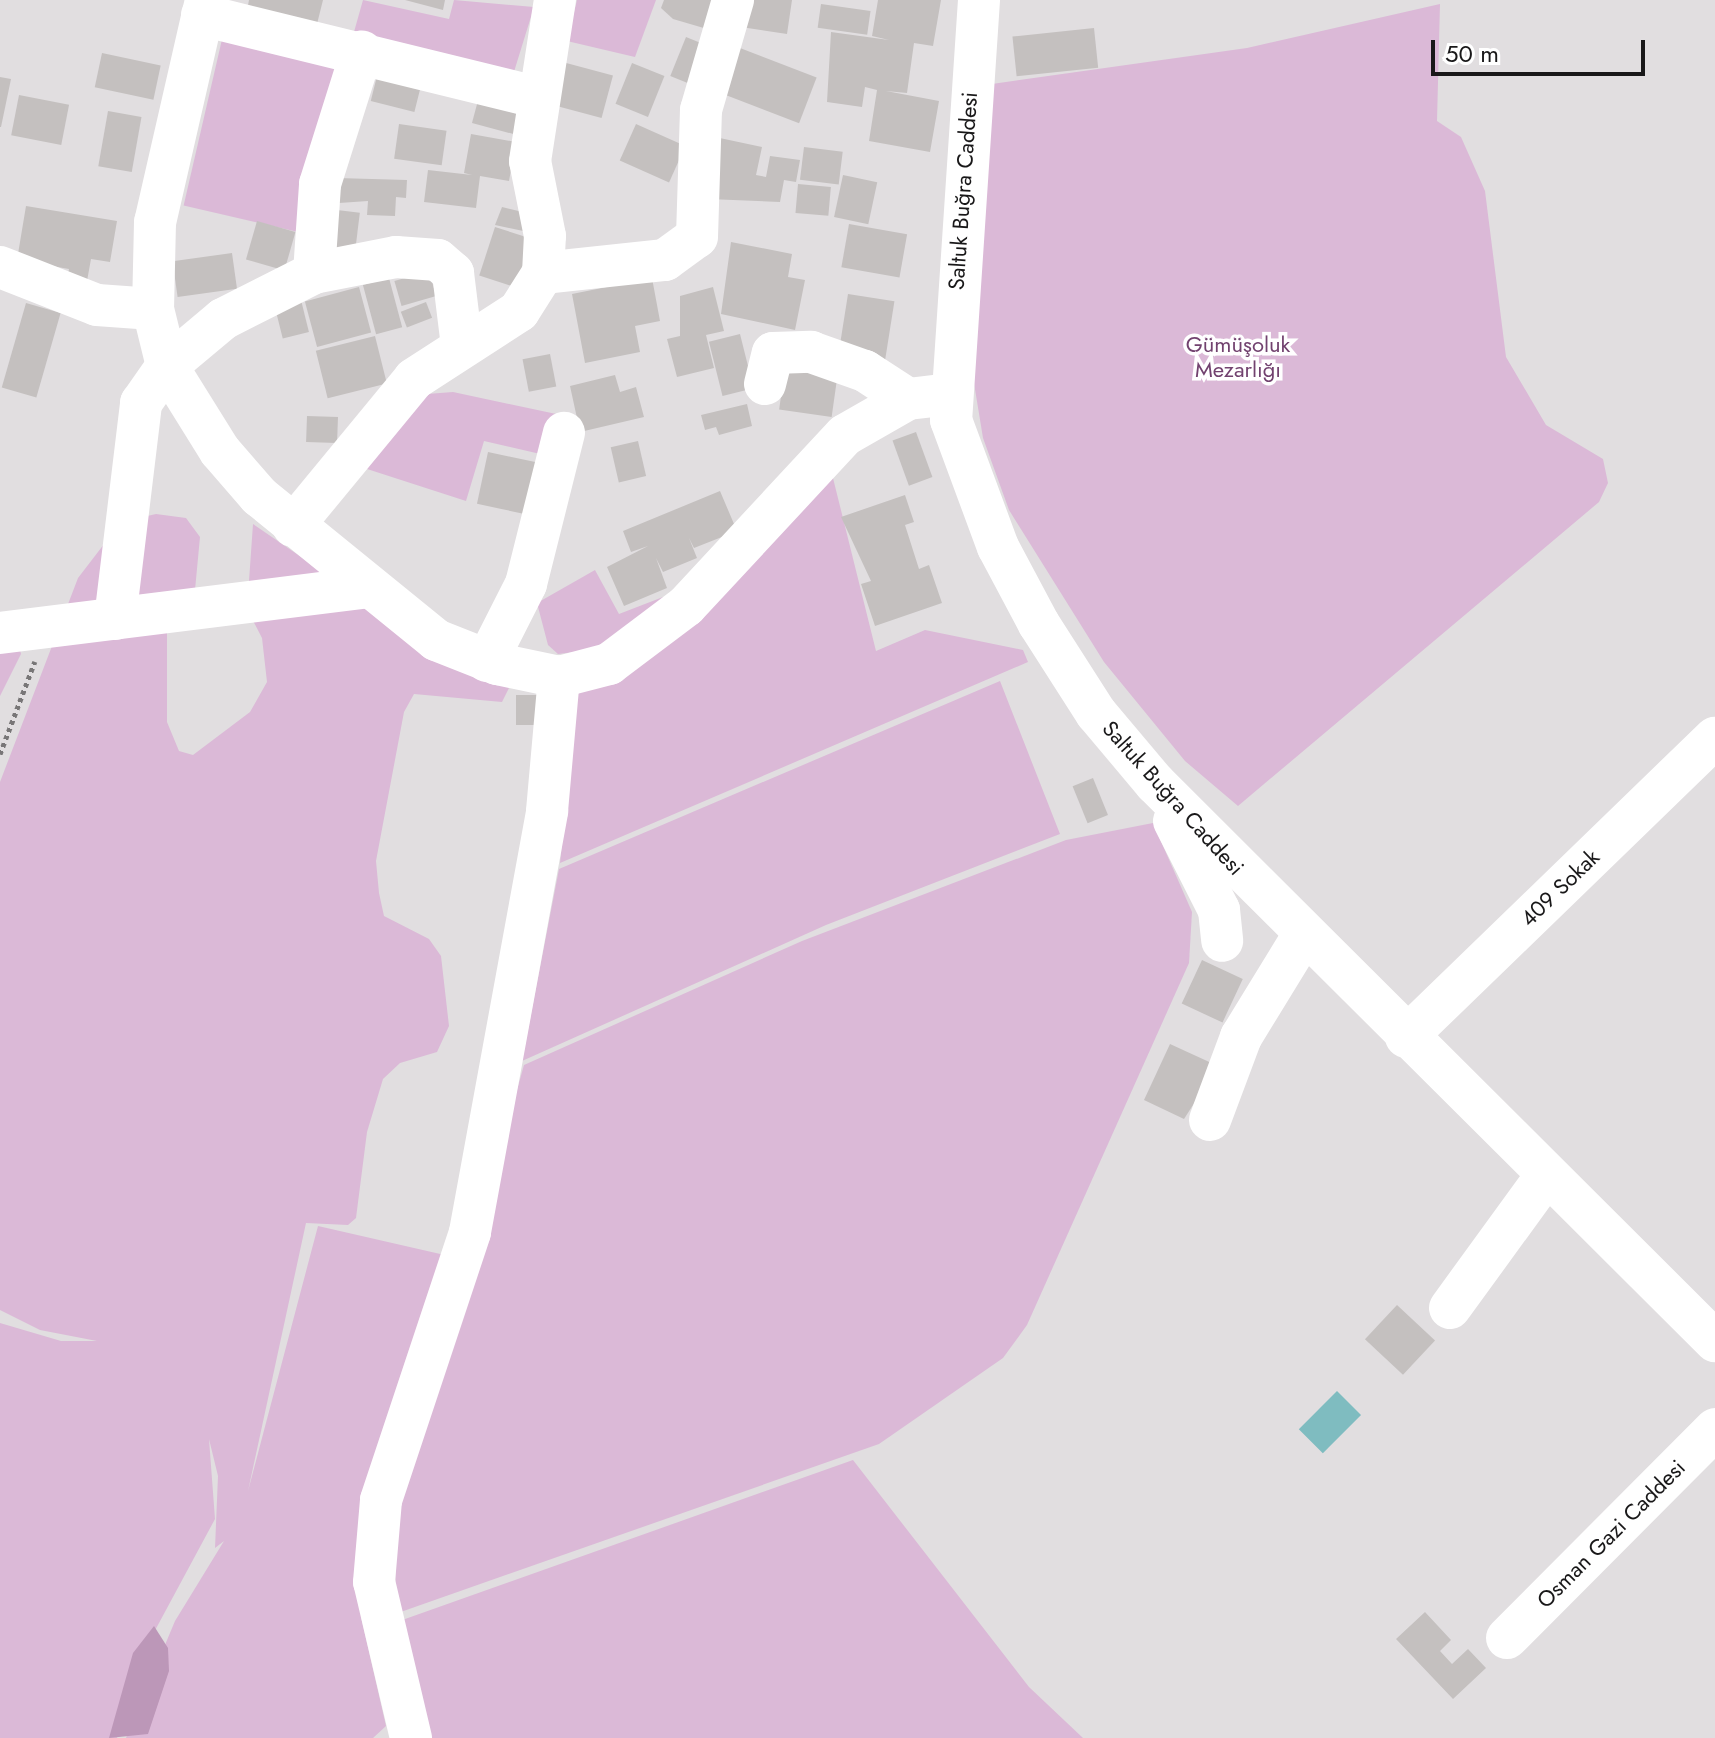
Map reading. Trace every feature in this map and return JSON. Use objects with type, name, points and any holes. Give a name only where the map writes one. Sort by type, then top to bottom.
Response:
[{"type":"street","points":[[293,526],[393,401],[462,346],[519,311],[543,273],[545,236],[530,161],[536,97],[555,0]]},
{"type":"street","points":[[543,273],[665,260],[697,237],[701,110],[733,0]]},
{"type":"street","name":"Saltuk Buğra Caddesi","points":[[979,0],[950,394],[959,451],[998,547],[1096,713],[1155,783],[1303,936],[1715,1341]]},
{"type":"street","points":[[536,97],[204,7],[155,222],[153,309],[167,366],[220,451],[293,526],[436,640],[487,661],[559,677],[609,664],[644,643],[823,454],[908,399],[950,394]]},
{"type":"street","points":[[314,273],[320,184],[362,51]]},
{"type":"street","points":[[115,619],[141,403],[167,366],[235,311],[314,273],[396,257],[447,264],[457,289],[462,346]]},
{"type":"street","points":[[0,267],[97,305],[153,309]]},
{"type":"street","points":[[765,384],[773,353],[811,352],[865,371],[908,399]]},
{"type":"street","points":[[487,661],[526,584],[564,433]]},
{"type":"street","points":[[0,633],[368,587]]},
{"type":"street","points":[[411,1738],[374,1582],[381,1500],[454,1295],[476,1204],[547,811],[559,677]]},
{"type":"street","name":"409 Sokak","points":[[1406,1037],[1715,738]]},
{"type":"street","points":[[1155,783],[1219,910],[1222,941]]},
{"type":"street","points":[[1210,1120],[1241,1037],[1303,936]]},
{"type":"street","points":[[1450,1308],[1546,1176]]},
{"type":"street","name":"Osman Gazi Caddesi","points":[[1507,1638],[1715,1429]]},
{"type":"path","points":[[0,754],[48,627]]},
{"type":"green space","points":[[363,0],[449,19],[454,0],[534,7],[513,75],[352,39]]},
{"type":"green space","points":[[577,0],[656,0],[635,57],[567,41]]},
{"type":"green space","name":"Gümüşoluk Mezarlığı","points":[[1440,4],[1437,121],[1461,137],[1485,191],[1506,357],[1546,425],[1603,459],[1608,483],[1599,502],[1238,806],[1185,761],[1104,662],[1009,510],[983,438],[972,371],[992,84],[1247,48]]},
{"type":"green space","points":[[223,35],[343,63],[303,233],[184,206]]},
{"type":"green space","points":[[453,392],[561,415],[549,456],[484,441],[466,501],[364,468],[427,394]]},
{"type":"green space","points":[[831,470],[876,651],[925,630],[1023,650],[1028,662],[560,863],[578,693]]},
{"type":"green space","points":[[156,514],[186,518],[200,537],[195,590],[167,631],[167,722],[179,751],[193,755],[250,712],[267,682],[262,638],[247,609],[253,524],[345,587],[513,680],[502,702],[414,694],[404,712],[376,861],[379,893],[384,916],[429,939],[441,956],[449,1026],[437,1052],[400,1063],[383,1079],[367,1132],[356,1218],[348,1225],[306,1223],[248,1491],[318,1226],[449,1256],[361,1617],[386,1726],[373,1738],[126,1738],[175,1621],[224,1541],[215,1548],[218,1476],[209,1439],[215,1519],[145,1649],[117,1738],[0,1738],[0,1323],[61,1341],[97,1341],[40,1330],[0,1310],[0,782],[78,578],[121,522]]},
{"type":"green space","points":[[595,570],[619,614],[663,597],[667,604],[591,650],[558,654],[548,645],[537,603]]},
{"type":"green space","points":[[0,639],[18,641],[21,654],[0,696]]},
{"type":"green space","points":[[1000,681],[1060,834],[826,925],[522,1061],[559,869]]},
{"type":"green space","points":[[1153,823],[1192,912],[1189,963],[1027,1325],[1003,1358],[879,1444],[395,1614],[396,1517],[524,1065],[802,941],[1066,840]]},
{"type":"green space","points":[[853,1460],[1029,1687],[1083,1738],[425,1738],[391,1624]]},
{"type":"shaded area","points":[[154,1626],[168,1648],[169,1671],[148,1734],[109,1738],[133,1653]]},
{"type":"water","points":[[1337,1391],[1361,1415],[1323,1453],[1299,1429]]},
{"type":"building","points":[[249,0],[323,0],[316,28],[247,11]]},
{"type":"building","points":[[405,0],[445,0],[443,10]]},
{"type":"building","points":[[664,0],[721,0],[714,31],[673,19],[661,8]]},
{"type":"building","points":[[745,0],[792,0],[787,34],[741,27]]},
{"type":"building","points":[[878,0],[941,0],[933,46],[914,43],[907,93],[886,91],[939,101],[930,152],[869,141],[877,90],[865,87],[862,107],[827,102],[831,32],[889,40],[872,36]]},
{"type":"building","points":[[821,4],[871,11],[867,35],[818,28]]},
{"type":"building","points":[[1094,28],[1098,68],[1017,76],[1012,37]]},
{"type":"building","points":[[686,37],[708,46],[693,85],[670,76]]},
{"type":"building","points":[[727,43],[817,77],[799,123],[709,89]]},
{"type":"building","points":[[102,53],[161,65],[153,100],[95,87]]},
{"type":"building","points":[[555,60],[613,76],[602,118],[544,103]]},
{"type":"building","points":[[632,63],[664,76],[648,117],[616,104]]},
{"type":"building","points":[[378,72],[422,83],[414,112],[371,101]]},
{"type":"building","points":[[0,77],[11,79],[1,127],[0,127]]},
{"type":"building","points":[[480,93],[522,104],[514,134],[472,123]]},
{"type":"building","points":[[19,95],[69,105],[61,145],[11,135]]},
{"type":"building","points":[[108,111],[141,117],[132,172],[98,166]]},
{"type":"building","points":[[399,124],[447,131],[442,165],[394,159]]},
{"type":"building","points":[[636,124],[685,146],[669,183],[620,161]]},
{"type":"building","points":[[471,134],[516,142],[509,181],[480,176],[476,208],[424,202],[428,170],[472,175],[464,173]]},
{"type":"building","points":[[715,137],[762,147],[756,175],[766,177],[770,156],[800,160],[796,182],[784,180],[780,202],[708,199]]},
{"type":"building","points":[[804,147],[843,152],[839,185],[800,180]]},
{"type":"building","points":[[843,175],[877,182],[868,224],[834,217]]},
{"type":"building","points":[[337,178],[407,180],[406,198],[396,197],[395,216],[367,215],[368,201],[339,203]]},
{"type":"building","points":[[798,184],[831,187],[828,216],[795,213]]},
{"type":"building","points":[[26,206],[117,221],[110,262],[91,259],[87,281],[67,278],[69,269],[17,260]]},
{"type":"building","points":[[502,207],[527,213],[528,232],[495,225]]},
{"type":"building","points":[[337,210],[360,213],[355,253],[332,250]]},
{"type":"building","points":[[257,221],[295,232],[284,270],[246,259]]},
{"type":"building","points":[[849,224],[907,234],[899,278],[841,267]]},
{"type":"building","points":[[495,227],[533,239],[517,288],[479,276]]},
{"type":"building","points":[[731,242],[792,254],[788,277],[805,280],[795,330],[721,314]]},
{"type":"building","points":[[232,253],[237,289],[178,297],[173,261]]},
{"type":"building","points":[[429,271],[436,296],[402,306],[394,281]]},
{"type":"building","points":[[389,278],[402,327],[376,334],[363,285]]},
{"type":"building","points":[[652,278],[660,321],[635,326],[640,352],[585,363],[572,294]]},
{"type":"building","points":[[359,287],[371,332],[317,347],[305,301]]},
{"type":"building","points":[[713,287],[724,331],[706,335],[714,368],[677,377],[667,339],[680,336],[680,296]]},
{"type":"building","points":[[848,294],[894,301],[885,361],[839,353]]},
{"type":"building","points":[[300,296],[309,332],[283,338],[274,303]]},
{"type":"building","points":[[426,302],[432,318],[407,328],[401,312]]},
{"type":"building","points":[[26,303],[61,313],[36,398],[2,388]]},
{"type":"building","points":[[740,334],[754,388],[722,396],[709,342]]},
{"type":"building","points":[[375,336],[387,384],[328,398],[316,351]]},
{"type":"building","points":[[550,354],[556,386],[529,392],[523,359]]},
{"type":"building","points":[[785,368],[837,375],[832,417],[779,410]]},
{"type":"building","points":[[615,375],[620,392],[636,387],[644,417],[580,432],[570,386]]},
{"type":"building","points":[[747,404],[752,426],[719,435],[716,427],[705,430],[701,415]]},
{"type":"building","points":[[307,416],[338,417],[337,443],[306,442]]},
{"type":"building","points":[[916,432],[932,477],[909,486],[893,441]]},
{"type":"building","points":[[638,441],[646,476],[619,482],[611,447]]},
{"type":"building","points":[[488,452],[545,464],[534,516],[477,504]]},
{"type":"building","points":[[720,491],[737,531],[694,548],[689,538],[697,558],[663,572],[656,558],[667,588],[624,606],[607,567],[648,546],[631,552],[623,531]]},
{"type":"building","points":[[905,495],[914,522],[905,525],[919,569],[929,565],[942,603],[875,626],[861,584],[871,581],[841,517]]},
{"type":"building","points":[[516,695],[540,695],[540,725],[516,725]]},
{"type":"building","points":[[1093,778],[1108,815],[1088,823],[1073,786]]},
{"type":"building","points":[[1202,960],[1243,979],[1222,1023],[1182,1004]]},
{"type":"building","points":[[1170,1044],[1218,1066],[1184,1119],[1144,1100]]},
{"type":"building","points":[[1397,1305],[1435,1340],[1403,1375],[1365,1339]]},
{"type":"building","points":[[1425,1612],[1451,1640],[1440,1651],[1452,1664],[1468,1649],[1486,1668],[1453,1699],[1396,1639]]}]
